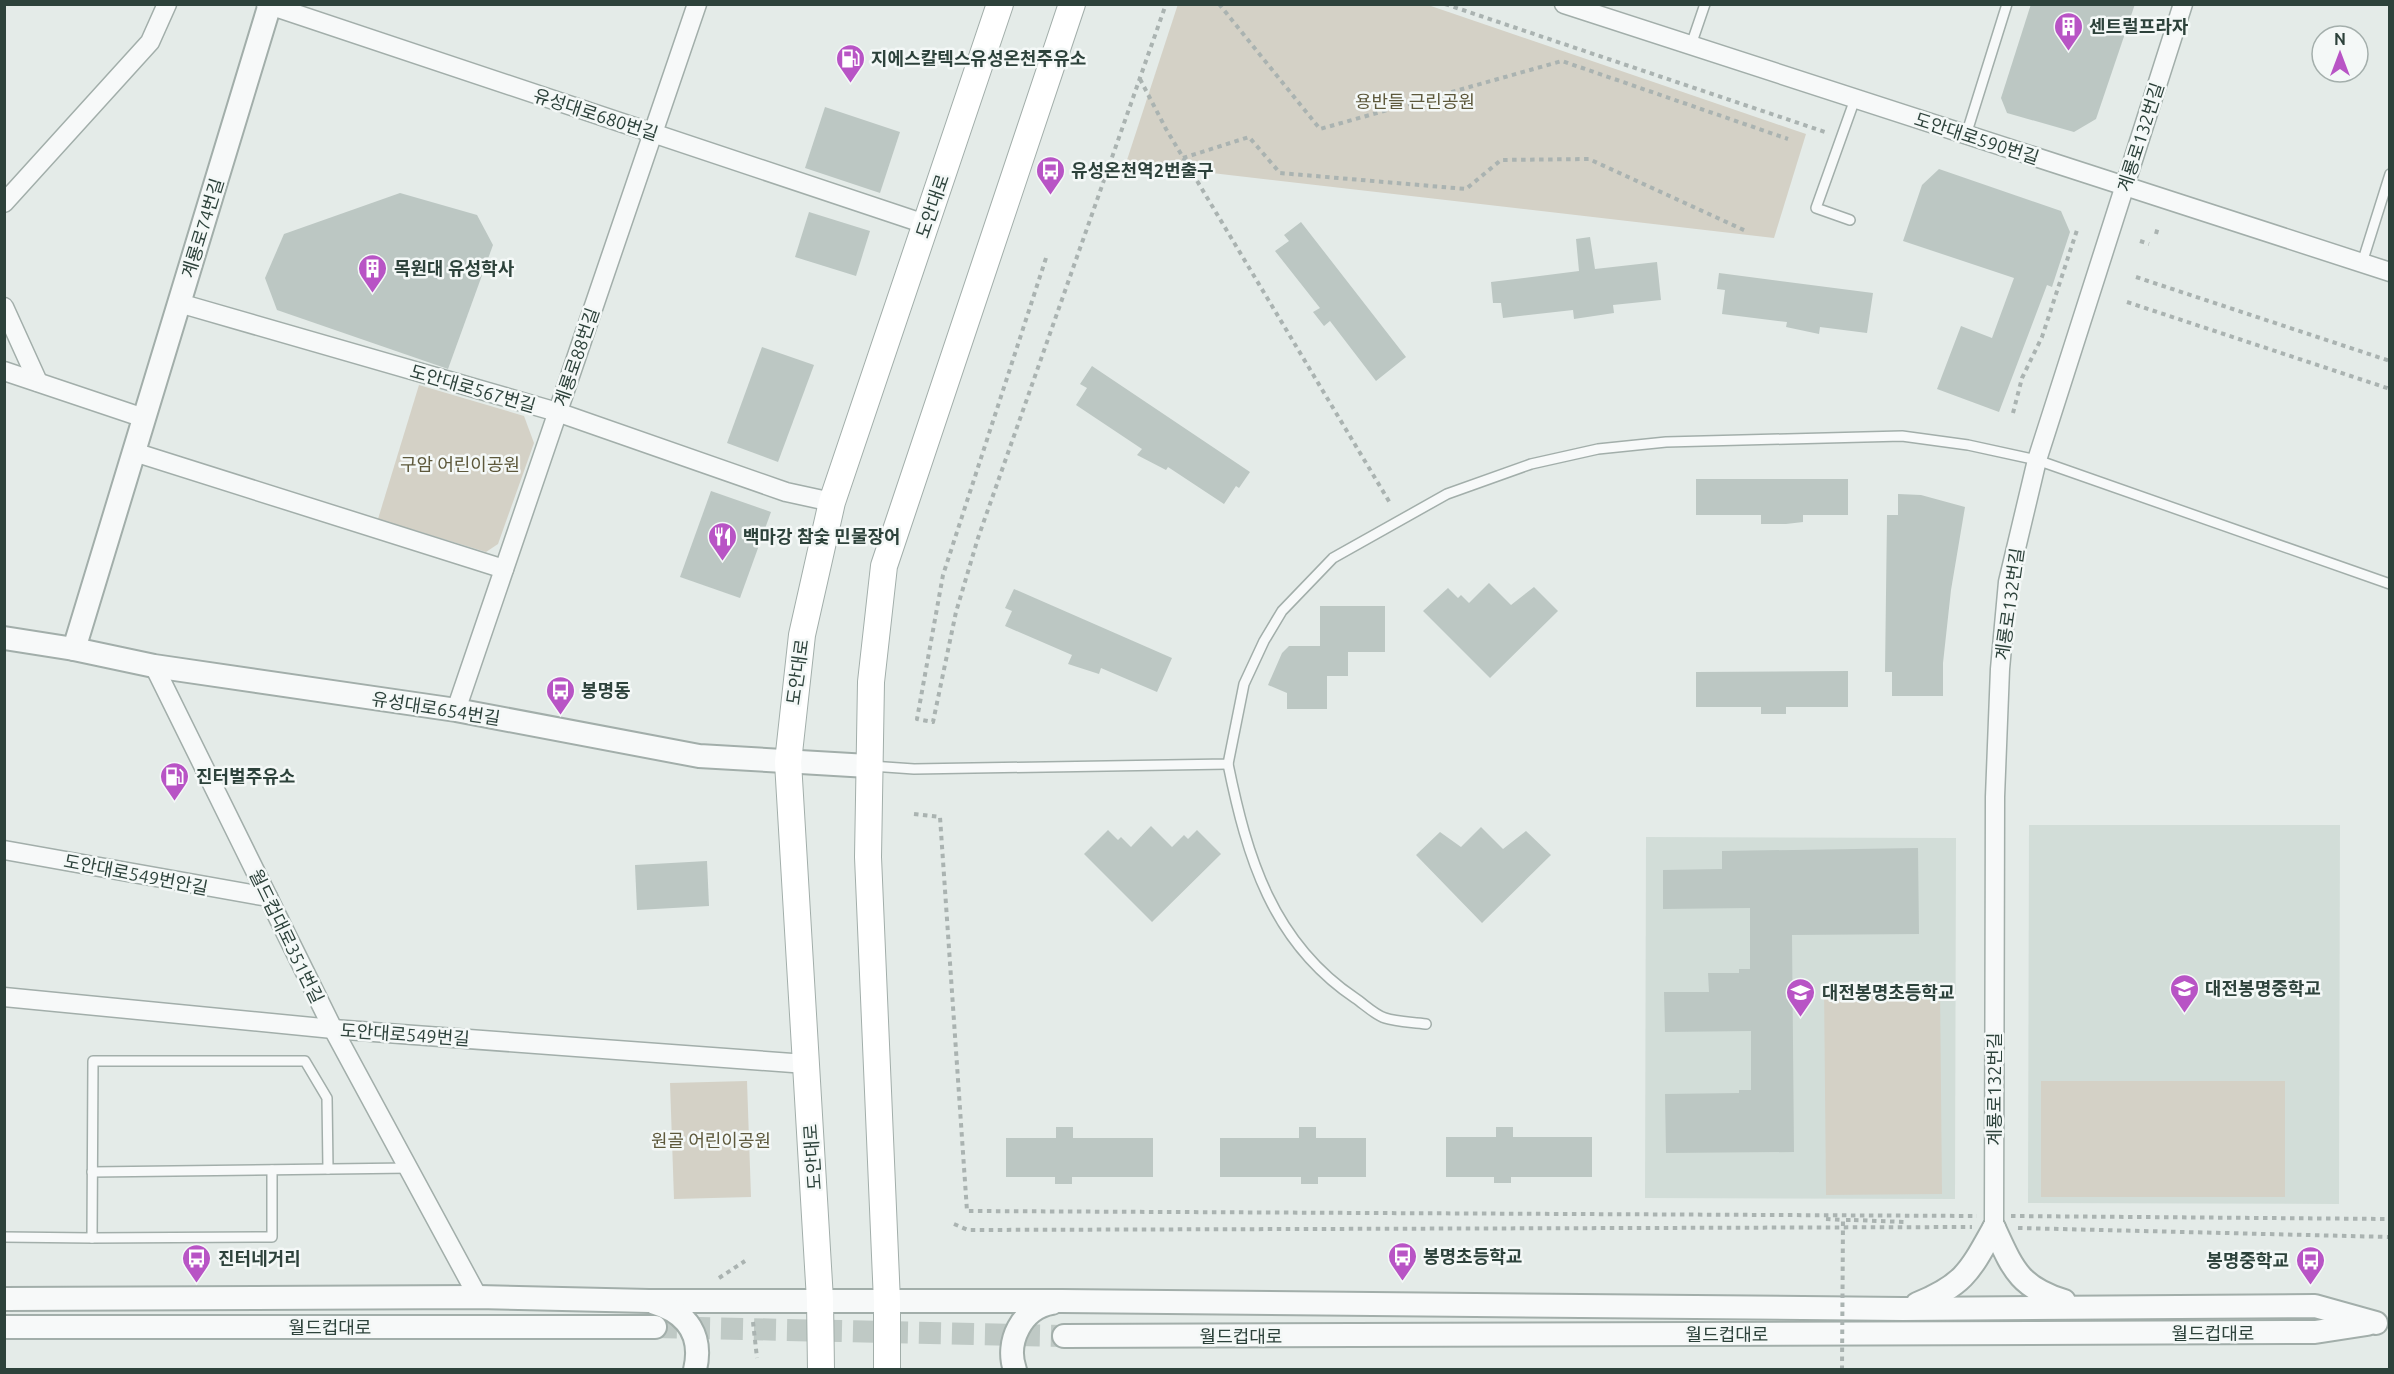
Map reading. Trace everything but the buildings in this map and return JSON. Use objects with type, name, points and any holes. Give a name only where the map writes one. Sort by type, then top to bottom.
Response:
[{"type":"main road","name":"도안대로","points":[[821,1370],[820,1300],[788,762],[802,635],[832,502],[1000,4]]},
{"type":"main road","points":[[887,1370],[888,1302],[868,857],[871,682],[884,566],[1072,4]]},
{"type":"street","points":[[4,203],[150,42],[167,4]]},
{"type":"street","name":"계룡로88번길","points":[[456,710],[697,4]]},
{"type":"street","name":"도안대로590번길","points":[[1564,4],[2390,272]]},
{"type":"street","name":"계룡로132번길","points":[[1994,1222],[1995,809],[2000,669],[2008,582],[2037,460],[2183,4]]},
{"type":"street","name":"유성대로680번길","points":[[268,5],[925,224]]},
{"type":"street","name":"계룡로74번길","points":[[74,649],[268,5]]},
{"type":"street","name":"도안대로567번길","points":[[179,303],[557,412],[786,492],[832,502]]},
{"type":"street","points":[[4,307],[38,382]]},
{"type":"street","points":[[4,371],[144,418]]},
{"type":"street","points":[[134,452],[504,569]]},
{"type":"street","name":"유성대로654번길","points":[[4,638],[74,649],[154,666],[456,710],[699,756],[868,766]]},
{"type":"street","name":"월드컵대로351번길","points":[[154,666],[333,1029],[478,1297]]},
{"type":"street","name":"도안대로549번안길","points":[[4,850],[268,897]]},
{"type":"street","name":"도안대로549번길","points":[[4,997],[333,1029],[806,1064]]},
{"type":"street","points":[[1994,1222],[2013,1268],[2038,1293],[2082,1306]]},
{"type":"street","points":[[1903,1309],[1942,1294],[1970,1271],[1994,1222]]},
{"type":"street","points":[[4,1299],[478,1297],[649,1301],[1062,1301],[1903,1309],[2314,1306],[2383,1323]]},
{"type":"street","points":[[649,1301],[675,1310],[690,1325],[698,1344],[695,1370]]},
{"type":"street","points":[[1015,1370],[1011,1350],[1014,1334],[1022,1321],[1033,1311],[1047,1304],[1062,1301]]},
{"type":"street","name":"월드컵대로","points":[[1064,1336],[2315,1332],[2383,1323]]},
{"type":"street","name":"월드컵대로","points":[[4,1327],[656,1327]]},
{"type":"lane","points":[[1691,45],[1705,4]]},
{"type":"lane","points":[[1966,135],[2007,4]]},
{"type":"lane","points":[[1850,220],[1816,208],[1855,99]]},
{"type":"lane","points":[[2362,263],[2390,174]]},
{"type":"lane","points":[[1426,1024],[1384,1018],[1331,982],[1288,932],[1263,891],[1239,820],[1228,764],[1244,684],[1282,611],[1334,558],[1456,490],[1531,464],[1598,449],[1666,442],[1902,436],[1968,445],[2037,460],[2390,584]]},
{"type":"lane","points":[[868,766],[914,770],[1228,764]]},
{"type":"lane","points":[[92,1238],[93,1061],[305,1061],[327,1098],[328,1169]]},
{"type":"lane","points":[[92,1172],[410,1168]]},
{"type":"lane","points":[[4,1237],[272,1237],[272,1170]]},
{"type":"path","points":[[1046,258],[944,575],[917,719],[933,722],[957,612],[978,538],[1166,4]]},
{"type":"path","points":[[1219,4],[1320,129],[1562,61],[1788,139]]},
{"type":"path","points":[[1445,4],[1830,134]]},
{"type":"path","points":[[1140,78],[1183,158],[1390,503]]},
{"type":"path","points":[[1183,158],[1249,137],[1280,173],[1466,189],[1501,160],[1589,159],[1746,231]]},
{"type":"path","points":[[2156,234],[2158,227]]},
{"type":"path","points":[[2013,413],[2022,378],[2043,337],[2077,230]]},
{"type":"path","points":[[2140,241],[2149,244]]},
{"type":"path","points":[[2136,277],[2390,361]]},
{"type":"path","points":[[2127,302],[2390,389]]},
{"type":"path","points":[[914,814],[940,817],[967,1211],[1994,1222],[2390,1237]]},
{"type":"path","points":[[1826,1219],[1905,1221]]},
{"type":"path","points":[[954,1224],[968,1230],[2390,1219]]},
{"type":"path","points":[[1842,1370],[1843,1220]]},
{"type":"path","points":[[753,1319],[757,1358]]},
{"type":"shaded area","name":"대전봉명중학교","points":[[2029,825],[2340,825],[2339,1204],[2028,1203]]},
{"type":"shaded area","name":"대전봉명초등학교","points":[[1646,837],[1956,838],[1955,1199],[1645,1198]]},
{"type":"green space","name":"용반들 근린공원","points":[[1178,4],[1428,5],[1806,134],[1774,238],[1126,163]]},
{"type":"green space","name":"구암 어린이공원","points":[[419,385],[524,416],[534,443],[498,544],[486,552],[378,519]]},
{"type":"green space","points":[[1940,984],[1942,1194],[1826,1195],[1824,985]]},
{"type":"green space","name":"원골 어린이공원","points":[[747,1081],[751,1197],[674,1199],[670,1083]]},
{"type":"green space","points":[[2041,1081],[2285,1081],[2285,1197],[2041,1197]]},
{"type":"tunnel","points":[[655,1327],[1064,1336]]},
{"type":"place","name":"센트럴프라자","points":[[2068,52]]},
{"type":"place","name":"지에스칼텍스유성온천주유소","points":[[850,84]]},
{"type":"place","name":"유성온천역2번출구","points":[[1050,196]]},
{"type":"place","name":"목원대 유성학사","points":[[373,294]]},
{"type":"place","name":"백마강 참숯 민물장어","points":[[722,562]]},
{"type":"place","name":"봉명동","points":[[560,716]]},
{"type":"place","name":"진터벌주유소","points":[[175,802]]},
{"type":"place","name":"대전봉명중학교","points":[[2184,1014]]},
{"type":"place","name":"대전봉명초등학교","points":[[1801,1018]]},
{"type":"place","name":"봉명초등학교","points":[[1402,1282]]},
{"type":"place","name":"진터네거리","points":[[197,1284]]},
{"type":"place","name":"봉명중학교","points":[[2310,1286]]}]
